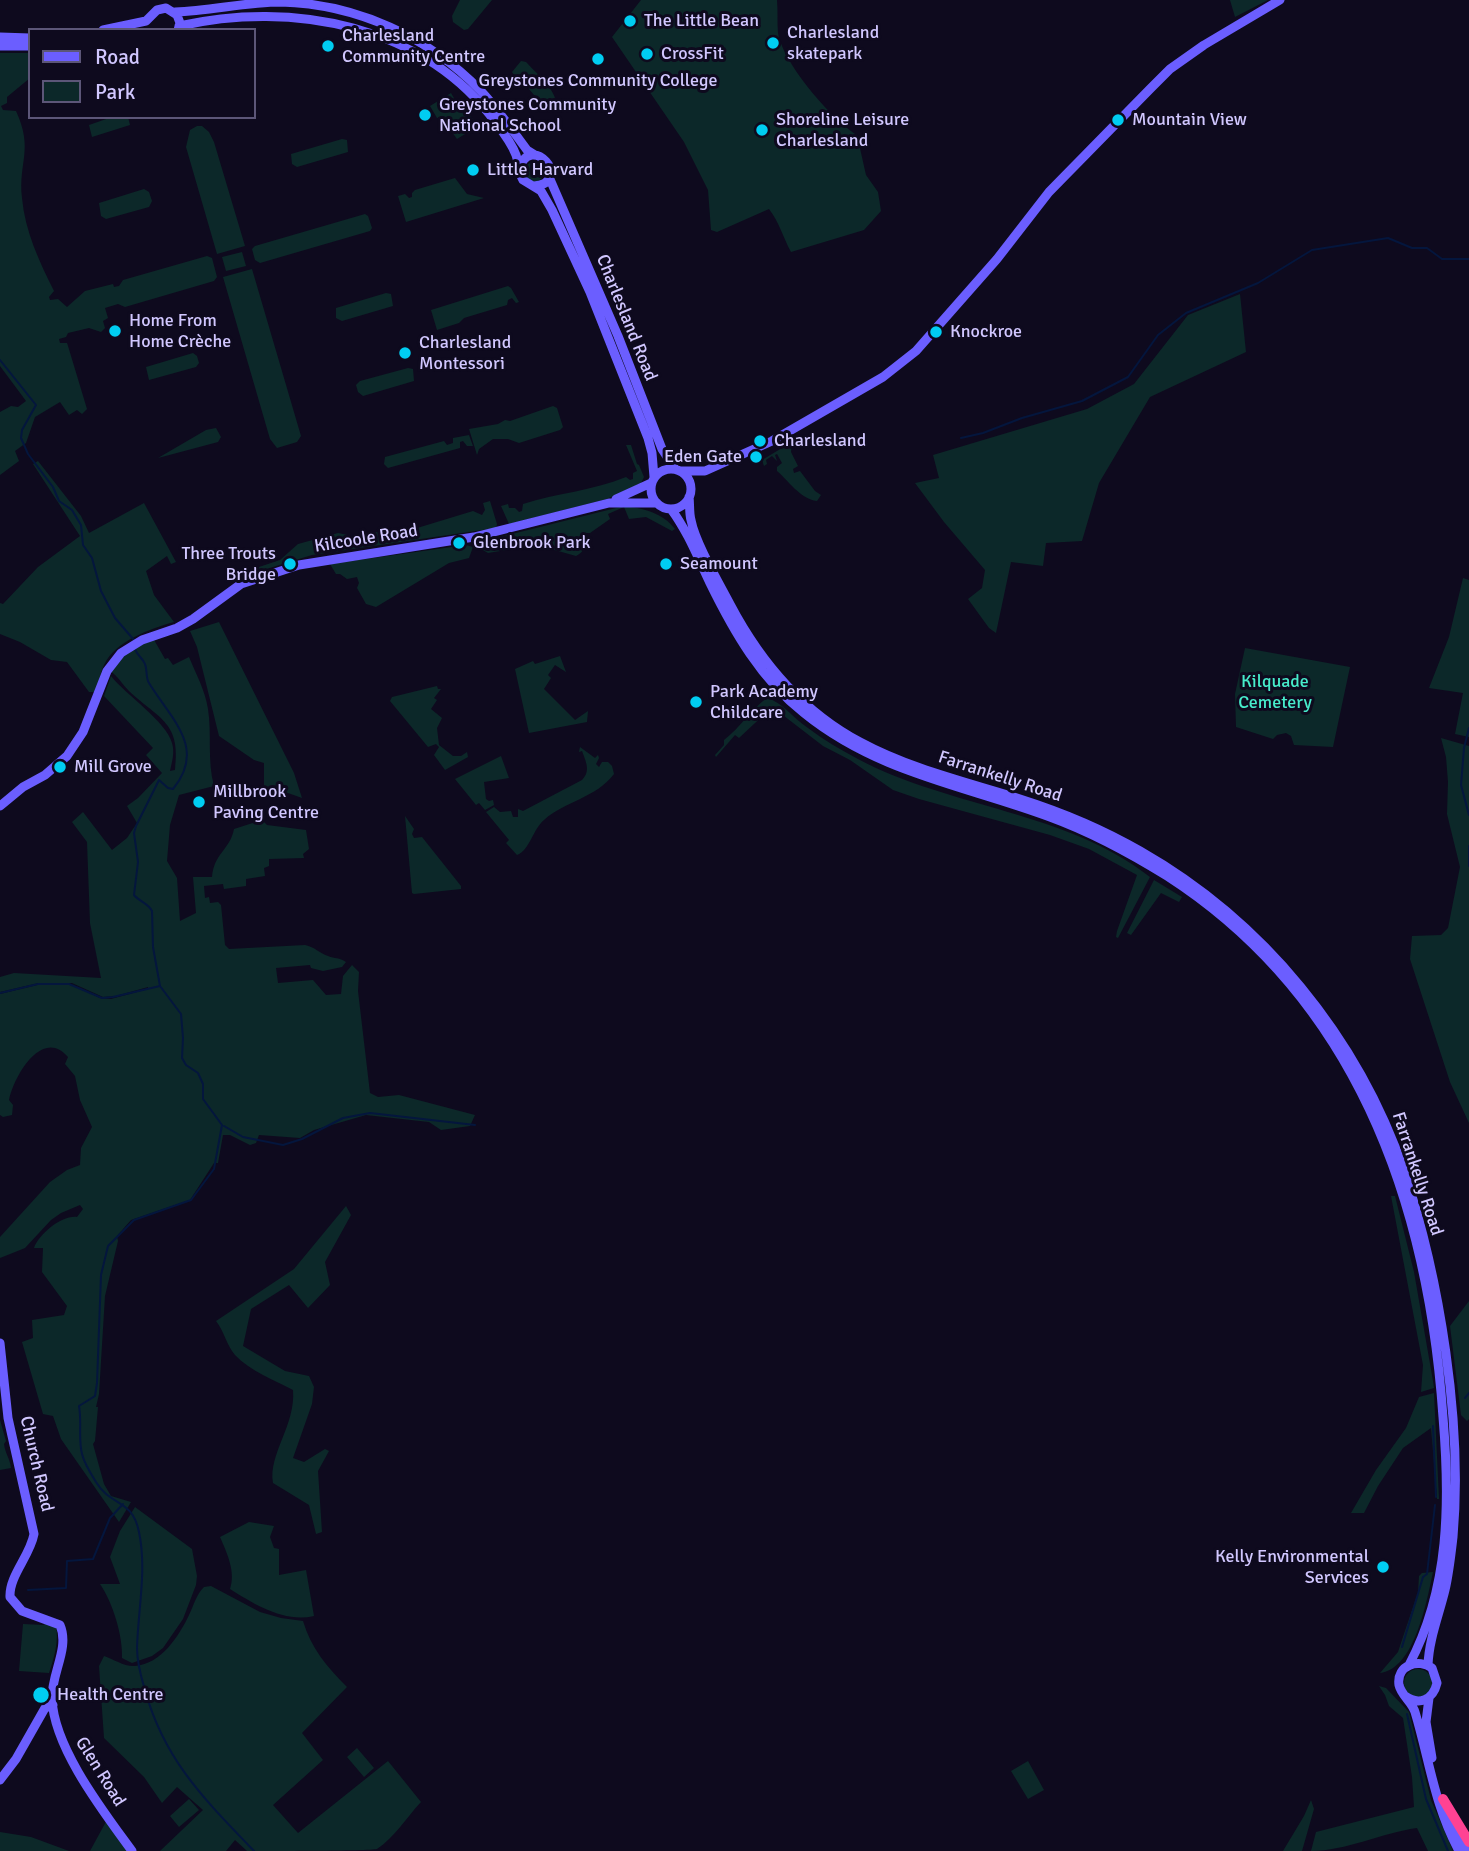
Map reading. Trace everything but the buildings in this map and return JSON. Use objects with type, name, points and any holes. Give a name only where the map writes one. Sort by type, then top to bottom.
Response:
[{"type":"highway","points":[[1443,1799],[1469,1842]]},
{"type":"main road","points":[[609,503],[652,480],[663,470],[705,471],[742,456],[883,377],[916,351],[997,260],[1049,192],[1162,77],[1204,45],[1280,0]]},
{"type":"main road","points":[[113,28],[146,21],[160,8],[169,8],[175,12],[179,28],[242,13],[291,12],[341,19],[389,36],[439,66],[482,105],[516,155],[523,180],[534,186],[543,184],[549,177],[548,162],[527,150],[483,93],[450,63],[414,39],[370,19],[340,10],[283,2],[175,12]]},
{"type":"main road","points":[[151,16],[152,28]]},
{"type":"main road","points":[[0,37],[28,38]]},
{"type":"main road","points":[[0,46],[28,46]]},
{"type":"main road","points":[[519,170],[525,158],[535,155]]},
{"type":"main road","name":"Charlesland Road","points":[[549,177],[618,335],[661,445],[678,470]]},
{"type":"main road","name":"Charlesland Road","points":[[534,186],[541,191],[552,210],[590,292],[648,438],[652,453],[652,480]]},
{"type":"main road","points":[[678,470],[688,478],[690,494]]},
{"type":"main road","points":[[609,503],[657,503],[671,509],[682,505],[705,471]]},
{"type":"main road","points":[[652,480],[651,494],[657,503]]},
{"type":"main road","name":"Farrankelly Road","points":[[690,494],[692,526],[737,618],[765,661],[800,700],[836,728],[888,756],[1053,810],[1110,835],[1156,860],[1214,901],[1265,947],[1306,992],[1341,1041],[1378,1107],[1403,1169],[1426,1251],[1447,1364],[1454,1447],[1453,1538],[1445,1589],[1429,1647],[1428,1665]]},
{"type":"main road","name":"Kilcoole Road","points":[[0,806],[67,756],[86,725],[107,671],[125,650],[193,619],[241,584],[299,565],[474,537],[609,503]]},
{"type":"main road","name":"Farrankelly Road","points":[[671,509],[686,530],[724,610],[747,649],[771,681],[807,716],[836,737],[883,762],[1060,821],[1112,844],[1166,876],[1227,922],[1259,952],[1302,1000],[1338,1051],[1371,1110],[1398,1178],[1421,1264],[1439,1365],[1447,1473],[1446,1533],[1430,1618],[1409,1664]]},
{"type":"main road","name":"Church Road","points":[[0,1343],[8,1418],[34,1534],[29,1553],[12,1584],[10,1597]]},
{"type":"main road","points":[[0,1593],[10,1597],[22,1611],[60,1625],[64,1637],[53,1675],[52,1705],[45,1708],[16,1759],[0,1780]]},
{"type":"main road","points":[[1405,1696],[1416,1701],[1429,1698],[1433,1694],[1437,1683],[1435,1673],[1428,1665],[1409,1664],[1404,1668],[1399,1685],[1405,1696],[1414,1709],[1440,1809],[1460,1851]]},
{"type":"main road","points":[[1429,1698],[1426,1721],[1434,1769],[1443,1799],[1467,1851]]},
{"type":"main road","name":"Glen Road","points":[[52,1705],[60,1737],[69,1757],[132,1851]]},
{"type":"green space","points":[[460,0],[492,0],[468,29],[464,30],[453,22],[452,16]]},
{"type":"green space","name":"Shoreline Leisure Charlesland","points":[[641,0],[777,0],[778,33],[789,59],[822,104],[857,135],[866,175],[878,192],[881,211],[864,230],[791,252],[769,209],[717,232],[711,230],[708,190],[684,142],[612,37]]},
{"type":"green space","points":[[1230,0],[1268,0],[1235,17]]},
{"type":"green space","points":[[0,53],[28,53],[28,80],[7,97],[7,103],[1,106],[3,110],[16,111],[21,124],[25,146],[21,186],[24,210],[34,246],[54,291],[49,297],[50,300],[58,299],[67,307],[85,291],[113,284],[114,287],[119,286],[123,280],[207,256],[212,258],[217,277],[214,281],[125,307],[118,304],[105,308],[108,318],[103,321],[105,328],[101,332],[89,328],[68,333],[66,337],[59,339],[60,343],[67,343],[87,409],[82,414],[77,410],[69,415],[60,402],[35,417],[26,443],[15,451],[19,461],[0,475],[0,412],[11,406],[18,407],[26,401],[0,366]]},
{"type":"green space","points":[[521,61],[526,62],[544,80],[556,101],[545,108],[518,76],[515,77],[512,72]]},
{"type":"green space","points":[[451,93],[458,105],[462,104],[478,126],[457,139],[441,117],[437,118],[430,106]]},
{"type":"green space","points":[[106,119],[128,119],[130,125],[92,137],[89,125]]},
{"type":"green space","points":[[202,126],[214,142],[245,246],[217,254],[186,147],[190,130]]},
{"type":"green space","points":[[342,139],[347,140],[348,152],[297,167],[292,164],[291,154]]},
{"type":"green space","points":[[534,162],[541,165],[544,172],[541,179],[534,182],[527,179],[524,172],[527,165]]},
{"type":"green space","points":[[455,178],[467,194],[484,198],[406,222],[398,196],[405,194],[409,198],[415,190]]},
{"type":"green space","points":[[144,189],[149,192],[152,201],[149,207],[106,219],[101,216],[99,203]]},
{"type":"green space","points":[[365,214],[372,228],[370,231],[260,263],[255,260],[252,249],[255,246]]},
{"type":"green space","points":[[242,252],[246,266],[226,271],[222,257]]},
{"type":"green space","points":[[252,269],[301,436],[297,442],[277,448],[270,439],[223,277]]},
{"type":"green space","points":[[508,286],[519,302],[516,303],[512,298],[507,305],[464,318],[459,323],[437,330],[431,310]]},
{"type":"green space","points":[[386,293],[391,294],[393,306],[342,321],[336,318],[336,308]]},
{"type":"green space","points":[[1240,294],[1246,352],[1150,397],[1099,483],[1082,541],[1046,543],[1043,566],[1011,562],[996,633],[989,628],[968,599],[982,588],[985,570],[915,483],[939,478],[933,455],[1087,409],[1134,384],[1188,315]]},
{"type":"green space","points":[[193,353],[199,363],[196,367],[149,380],[146,367]]},
{"type":"green space","points":[[413,369],[414,381],[363,396],[358,392],[356,385],[360,381]]},
{"type":"green space","points":[[553,406],[557,408],[563,427],[560,430],[519,443],[508,439],[493,439],[479,449],[477,455],[469,429],[510,421]]},
{"type":"green space","points":[[216,428],[221,437],[218,442],[158,458],[206,430]]},
{"type":"green space","points":[[469,435],[473,446],[467,446],[463,441],[460,442],[460,448],[388,468],[384,464],[385,457],[444,441],[447,445],[453,443],[453,438]]},
{"type":"green space","points":[[792,442],[791,452],[798,466],[793,469],[794,473],[800,471],[821,495],[817,501],[800,493],[777,471],[777,467],[782,463],[777,454],[777,461],[772,456],[766,460],[767,464],[764,466],[762,460]]},
{"type":"green space","points":[[626,445],[631,445],[644,477],[641,483],[607,499],[509,524],[501,506],[508,504],[509,508],[515,508],[519,512],[522,511],[523,504],[536,500],[600,486],[626,477],[633,479],[633,473],[637,471]]},
{"type":"green space","points":[[38,461],[81,516],[89,533],[144,503],[176,562],[171,564],[167,556],[146,571],[154,595],[174,622],[144,632],[116,649],[101,671],[96,692],[89,692],[67,662],[51,660],[0,634],[0,603],[3,604],[38,567],[80,536],[33,464]]},
{"type":"green space","points":[[490,501],[496,528],[312,555],[247,575],[244,572],[280,560],[298,544],[338,533],[358,537],[377,532],[404,532],[473,511],[482,515],[485,510],[483,503]]},
{"type":"green space","points":[[624,506],[652,512],[675,529],[672,531],[646,517],[629,519],[624,507],[608,514],[610,519],[590,533],[584,533],[584,548],[576,556],[537,545],[488,553],[481,549],[484,541]]},
{"type":"green space","points":[[466,545],[473,547],[469,558],[449,563],[376,607],[366,604],[357,588],[357,577],[347,579],[336,574],[330,564]]},
{"type":"green space","points":[[1463,578],[1469,580],[1469,737],[1455,734],[1463,693],[1429,688],[1449,637]]},
{"type":"green space","points":[[219,622],[294,773],[302,798],[288,793],[264,793],[264,763],[254,760],[219,736],[197,647],[190,631]]},
{"type":"green space","points":[[153,638],[165,659],[168,658],[173,665],[189,657],[205,695],[209,718],[214,786],[179,795],[170,825],[167,861],[177,878],[180,921],[196,913],[193,877],[212,877],[216,862],[234,829],[262,820],[267,825],[306,830],[309,849],[303,854],[304,858],[269,859],[269,866],[264,868],[265,876],[246,879],[246,886],[224,889],[223,884],[204,886],[205,898],[209,897],[210,903],[218,902],[221,905],[225,945],[229,949],[305,945],[325,955],[344,960],[346,962],[342,967],[323,971],[311,968],[310,965],[276,968],[278,983],[313,980],[326,995],[341,994],[343,976],[352,965],[359,972],[358,991],[370,1093],[378,1097],[399,1095],[475,1115],[470,1126],[441,1130],[429,1122],[366,1115],[314,1130],[300,1138],[259,1135],[256,1143],[250,1145],[230,1135],[223,1135],[218,1163],[214,1163],[190,1200],[131,1220],[117,1236],[105,1296],[93,1444],[104,1484],[111,1496],[131,1502],[119,1522],[61,1439],[53,1416],[43,1414],[22,1342],[33,1338],[32,1320],[64,1315],[67,1306],[42,1272],[43,1248],[34,1248],[52,1226],[65,1219],[77,1217],[83,1209],[80,1205],[61,1213],[25,1248],[0,1258],[0,1237],[50,1182],[80,1165],[81,1148],[92,1127],[80,1100],[75,1076],[65,1064],[68,1057],[58,1049],[39,1051],[30,1059],[16,1080],[9,1100],[13,1105],[12,1115],[0,1115],[0,994],[37,985],[73,985],[100,998],[111,999],[148,987],[103,997],[72,983],[39,983],[0,992],[0,977],[14,973],[101,978],[90,923],[87,842],[72,822],[83,812],[112,850],[127,838],[137,823],[127,806],[162,773],[146,755],[153,748],[104,696],[111,676],[162,726],[172,743],[170,771],[175,770],[175,741],[166,723],[110,671],[120,658]]},
{"type":"green space","name":"Kilquade Cemetery","points":[[1245,648],[1350,667],[1333,747],[1294,745],[1291,736],[1286,733],[1273,739],[1236,727],[1235,694]]},
{"type":"green space","points":[[560,656],[566,672],[555,665],[548,675],[551,678],[544,689],[575,720],[588,711],[587,722],[529,733],[515,669],[533,661],[535,664]]},
{"type":"green space","points":[[437,686],[441,689],[434,698],[437,700],[431,709],[442,718],[437,728],[439,745],[453,756],[461,756],[467,752],[468,757],[445,770],[434,755],[439,747],[436,744],[428,747],[390,701],[392,697]]},
{"type":"green space","points":[[767,698],[778,703],[820,737],[858,759],[931,789],[1082,838],[1117,855],[1150,877],[1118,938],[1117,931],[1137,875],[1089,849],[1050,835],[893,790],[850,760],[823,746],[775,709],[770,709],[739,738],[735,735],[716,757],[724,745],[724,740]]},
{"type":"green space","points":[[1441,738],[1469,746],[1469,1123],[1450,1082],[1410,959],[1412,936],[1441,935],[1448,928],[1460,867],[1447,814],[1448,782]]},
{"type":"green space","points":[[580,747],[595,758],[598,755],[596,764],[599,767],[602,762],[608,762],[614,774],[598,789],[544,820],[525,849],[517,855],[506,843],[509,840],[486,812],[494,807],[500,812],[511,811],[513,817],[518,817],[518,809],[523,811],[582,780],[587,766],[582,751],[579,752]]},
{"type":"green space","points":[[501,756],[509,778],[484,782],[486,799],[493,800],[494,805],[485,810],[479,803],[476,805],[455,779]]},
{"type":"green space","points":[[405,816],[414,829],[414,838],[422,837],[461,889],[412,893]]},
{"type":"green space","points":[[1154,880],[1182,897],[1179,902],[1161,893],[1131,935],[1127,933]]},
{"type":"green space","points":[[1391,1196],[1395,1196],[1414,1272],[1433,1381],[1434,1388],[1421,1392],[1423,1365]]},
{"type":"green space","points":[[346,1206],[351,1215],[325,1262],[330,1285],[308,1308],[289,1285],[251,1309],[243,1346],[285,1371],[309,1376],[314,1387],[312,1404],[293,1458],[304,1462],[325,1449],[329,1451],[318,1471],[322,1532],[316,1534],[309,1505],[273,1483],[274,1461],[290,1415],[293,1390],[241,1361],[232,1351],[216,1321],[294,1269]]},
{"type":"green space","points":[[1469,1301],[1467,1421],[1461,1415],[1450,1326]]},
{"type":"green space","points":[[1434,1393],[1439,1499],[1431,1428],[1403,1448],[1364,1513],[1351,1513],[1376,1470],[1406,1428],[1419,1397]]},
{"type":"green space","points":[[0,1420],[11,1468],[0,1470]]},
{"type":"green space","points":[[135,1507],[192,1549],[197,1576],[183,1619],[163,1648],[152,1656],[132,1663],[122,1658],[116,1620],[100,1584],[120,1584],[110,1557],[120,1531]]},
{"type":"green space","points":[[249,1522],[274,1526],[270,1537],[274,1548],[279,1549],[279,1575],[306,1570],[314,1616],[292,1617],[270,1611],[230,1589],[231,1569],[220,1537]]},
{"type":"green space","points":[[1433,1572],[1423,1615],[1411,1647],[1392,1669],[1380,1673],[1398,1652],[1418,1592],[1419,1576]]},
{"type":"green space","points":[[211,1586],[260,1612],[303,1621],[320,1657],[347,1687],[302,1733],[323,1760],[273,1805],[298,1833],[388,1761],[421,1802],[395,1833],[377,1849],[247,1851],[235,1840],[226,1851],[160,1851],[203,1810],[177,1787],[162,1803],[144,1777],[104,1738],[99,1666],[104,1656],[135,1666],[161,1655],[180,1632],[201,1590]]},
{"type":"green space","points":[[45,1621],[56,1625],[57,1631],[56,1650],[49,1673],[19,1671],[23,1624],[44,1625]]},
{"type":"green space","points":[[1418,1669],[1428,1673],[1432,1683],[1428,1693],[1418,1697],[1408,1693],[1404,1683],[1408,1673]]},
{"type":"green space","points":[[1379,1686],[1386,1688],[1409,1712],[1431,1800],[1453,1851],[1428,1851],[1417,1828],[1337,1848],[1311,1851],[1316,1832],[1414,1807],[1403,1718],[1389,1706]]},
{"type":"green space","points":[[357,1748],[374,1768],[364,1777],[347,1757]]},
{"type":"green space","points":[[1028,1761],[1044,1790],[1028,1799],[1011,1771]]},
{"type":"green space","points":[[189,1799],[199,1810],[179,1827],[170,1816]]},
{"type":"green space","points":[[1311,1800],[1314,1809],[1302,1851],[1283,1851],[1304,1816]]},
{"type":"green space","points":[[108,1818],[129,1851],[90,1851]]},
{"type":"green space","points":[[0,1832],[31,1837],[69,1851],[0,1851]]},
{"type":"waterway","points":[[961,438],[1082,401],[1128,377],[1158,335],[1186,313],[1258,283],[1312,250],[1388,238],[1412,248],[1427,248],[1442,259],[1469,259]]},
{"type":"waterway","points":[[0,360],[36,405],[22,430],[21,438],[28,454],[53,487],[59,501],[72,510],[81,525],[83,545],[92,558],[101,591],[115,618],[134,640]]},
{"type":"waterway","points":[[135,649],[145,664],[149,683],[182,734],[187,760],[183,774],[173,789],[159,780],[136,826],[134,833],[138,862],[134,895],[152,911],[153,947],[160,986],[181,1014],[182,1058],[186,1065],[198,1073],[203,1084],[203,1099],[222,1125],[214,1169],[191,1200],[134,1220],[108,1246],[101,1275],[95,1396],[79,1406],[81,1448],[84,1461],[96,1482],[108,1496],[131,1513],[139,1532],[142,1575],[137,1654],[153,1715],[163,1738],[188,1778],[254,1851]]},
{"type":"waterway","points":[[1469,728],[1464,748],[1461,785],[1469,815]]},
{"type":"waterway","points":[[1469,846],[1469,866]]},
{"type":"waterway","points":[[0,993],[38,984],[69,984],[102,998],[160,986]]},
{"type":"waterway","points":[[224,1126],[243,1137],[283,1145],[302,1139],[343,1118],[370,1113],[475,1125]]},
{"type":"waterway","points":[[1465,1398],[1469,1393]]},
{"type":"waterway","points":[[1433,1426],[1436,1497]]},
{"type":"waterway","points":[[28,1590],[66,1588],[67,1561],[93,1559],[110,1518],[123,1504]]},
{"type":"waterway","points":[[1402,1647],[1423,1577],[1427,1574],[1435,1505]]},
{"type":"waterway","points":[[1407,1714],[1426,1799],[1448,1851]]},
{"type":"place","name":"The Little Bean","points":[[630,21]]},
{"type":"place","name":"Charlesland skatepark","points":[[773,43]]},
{"type":"place","name":"Charlesland Community Centre","points":[[328,46]]},
{"type":"place","name":"CrossFit","points":[[647,54]]},
{"type":"place","name":"Greystones Community College","points":[[598,59]]},
{"type":"place","name":"Greystones Community National School","points":[[425,115]]},
{"type":"place","name":"Mountain View","points":[[1118,120]]},
{"type":"place","name":"Shoreline Leisure Charlesland","points":[[762,130]]},
{"type":"place","name":"Little Harvard","points":[[473,170]]},
{"type":"place","name":"Home From Home Crèche","points":[[115,331]]},
{"type":"place","name":"Knockroe","points":[[936,332]]},
{"type":"place","name":"Charlesland Montessori","points":[[405,353]]},
{"type":"place","name":"Charlesland","points":[[760,441]]},
{"type":"place","name":"Eden Gate","points":[[756,457]]},
{"type":"place","name":"Glenbrook Park","points":[[459,543]]},
{"type":"place","name":"Three Trouts Bridge","points":[[290,564]]},
{"type":"place","name":"Seamount","points":[[666,564]]},
{"type":"place","name":"Park Academy Childcare","points":[[696,702]]},
{"type":"place","name":"Mill Grove","points":[[60,767]]},
{"type":"place","name":"Millbrook Paving Centre","points":[[199,802]]},
{"type":"place","name":"Kelly Environmental Services","points":[[1383,1567]]},
{"type":"place","name":"Health Centre","points":[[41,1695]]}]
